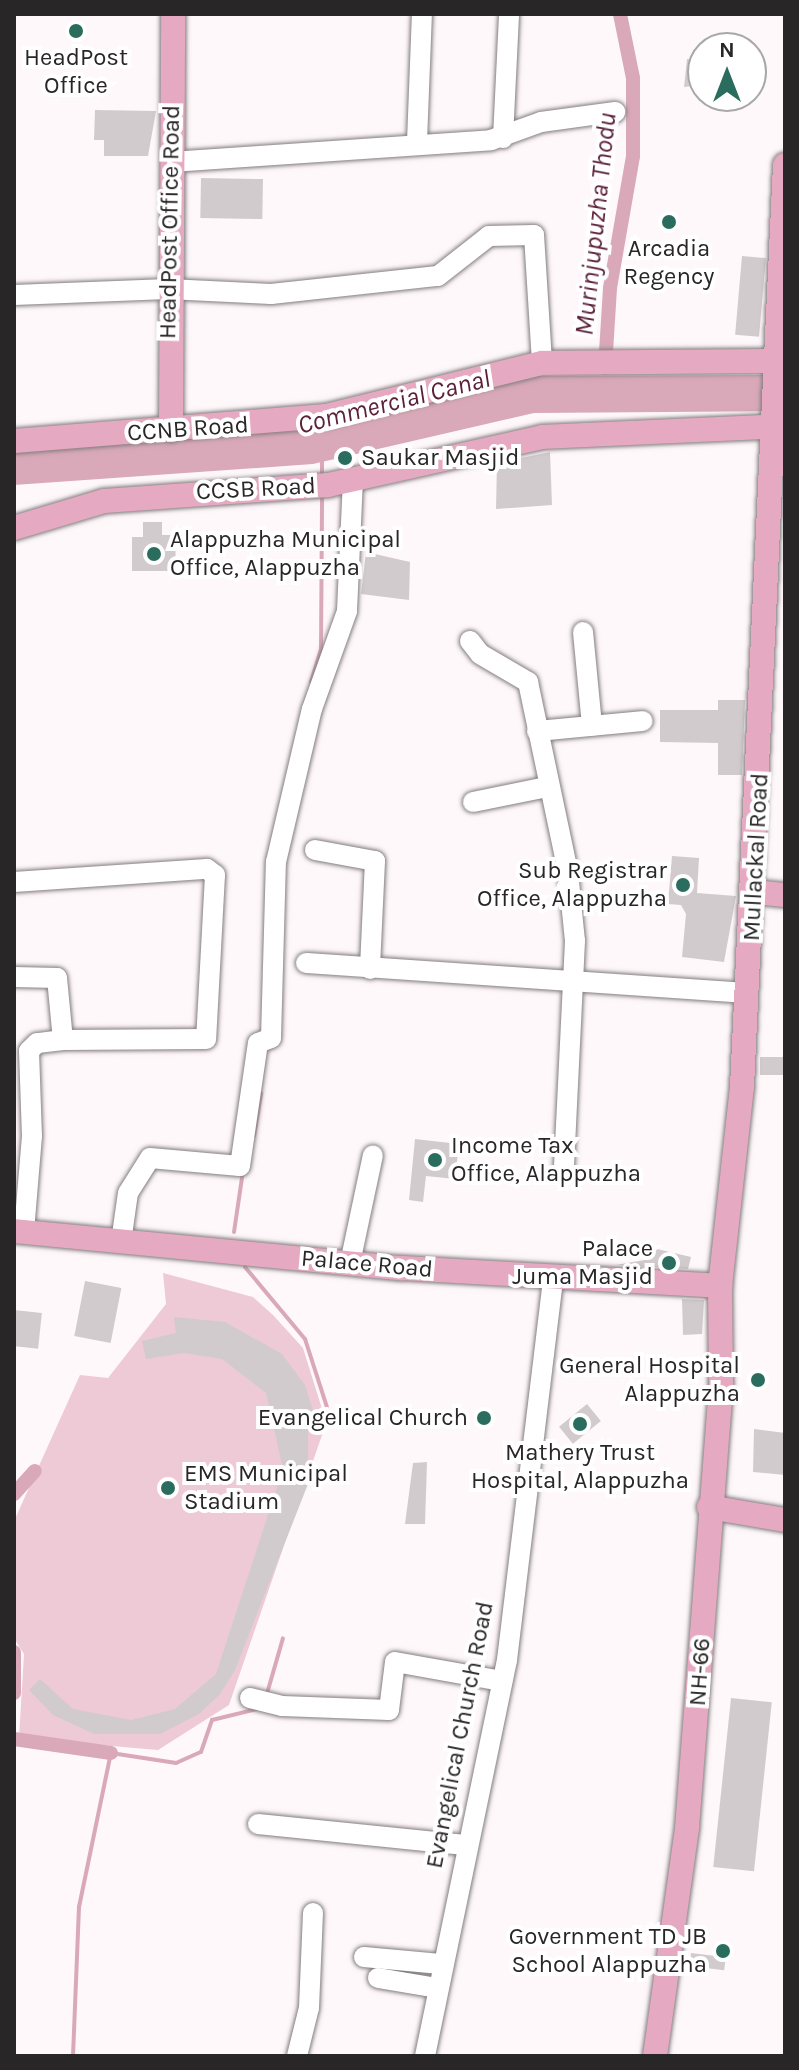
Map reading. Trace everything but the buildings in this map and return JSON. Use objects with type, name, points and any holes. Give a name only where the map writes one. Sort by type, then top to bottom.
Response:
[{"type":"main road","name":"HeadPost Office Road","points":[[171,430],[168,289],[173,14]]},
{"type":"main road","points":[[779,363],[785,165]]},
{"type":"main road","name":"CCNB Road","points":[[14,441],[326,416],[542,363],[779,363]]},
{"type":"main road","name":"Mullackal Road","points":[[720,1286],[755,892],[779,363]]},
{"type":"main road","name":"CCSB Road","points":[[14,528],[104,501],[322,485],[542,437],[778,424]]},
{"type":"main road","points":[[755,892],[785,895]]},
{"type":"main road","name":"Palace Road","points":[[19,1231],[553,1279],[720,1286]]},
{"type":"main road","name":"NH-66","points":[[655,2056],[684,1859],[721,1383],[720,1286]]},
{"type":"main road","points":[[709,1507],[785,1520]]},
{"type":"street","points":[[417,142],[422,14]]},
{"type":"street","points":[[503,138],[509,14]]},
{"type":"street","points":[[171,162],[503,138],[541,122],[615,112]]},
{"type":"street","points":[[14,295],[168,289],[271,294],[438,276],[489,236],[534,235],[542,363]]},
{"type":"street","points":[[121,1242],[128,1193],[150,1158],[240,1166],[265,1041],[276,862],[312,709],[347,611],[353,480]]},
{"type":"street","points":[[583,632],[592,726]]},
{"type":"street","points":[[470,641],[480,654],[525,676],[568,872],[573,981],[564,1169]]},
{"type":"street","points":[[537,731],[643,721]]},
{"type":"street","points":[[473,802],[547,787]]},
{"type":"street","points":[[315,850],[375,861],[370,969]]},
{"type":"street","points":[[14,882],[207,869],[215,875],[206,1039],[63,1040],[23,1045],[19,1231]]},
{"type":"street","points":[[306,963],[748,993]]},
{"type":"street","points":[[14,977],[57,978],[63,1040]]},
{"type":"street","points":[[350,1263],[373,1155]]},
{"type":"street","name":"Evangelical Church Road","points":[[425,2056],[465,1845],[502,1681],[529,1512],[553,1279]]},
{"type":"street","points":[[250,1698],[389,1710],[395,1662],[502,1681]]},
{"type":"street","points":[[258,1824],[465,1845]]},
{"type":"street","points":[[297,2056],[309,2008],[313,1913]]},
{"type":"street","points":[[364,1957],[441,1964]]},
{"type":"street","points":[[378,1978],[437,1988]]},
{"type":"shaded area","points":[[785,375],[785,411],[534,413],[313,464],[14,485],[14,451],[331,423],[538,376]]},
{"type":"shaded area","name":"EMS Municipal Stadium","points":[[163,1273],[253,1297],[273,1315],[303,1348],[322,1409],[322,1435],[229,1705],[158,1750],[19,1738],[24,1654],[14,1638],[14,1521],[80,1375],[108,1378],[166,1304]]},
{"type":"waterway","name":"Murinjupuzha Thodu","points":[[605,368],[610,288],[633,156],[633,78],[620,14]]},
{"type":"waterway","points":[[322,456],[322,475]]},
{"type":"waterway","points":[[311,682],[321,649],[322,492]]},
{"type":"waterway","points":[[254,1136],[261,1094]]},
{"type":"waterway","points":[[234,1232],[243,1171]]},
{"type":"waterway","points":[[245,1267],[305,1339],[327,1407]]},
{"type":"waterway","points":[[14,1494],[35,1471]]},
{"type":"waterway","points":[[266,1697],[283,1638]]},
{"type":"waterway","points":[[14,1652],[14,1693]]},
{"type":"waterway","points":[[73,2056],[79,1907],[111,1753],[176,1763],[201,1752],[212,1720],[257,1709]]},
{"type":"waterway","points":[[14,1739],[111,1753]]},
{"type":"place","name":"HeadPost Office","points":[[76,31]]},
{"type":"place","name":"Arcadia Regency","points":[[669,222]]},
{"type":"place","name":"Saukar Masjid","points":[[345,458]]},
{"type":"place","name":"Alappuzha Municipal Office, Alappuzha","points":[[154,554]]},
{"type":"place","name":"Sub Registrar Office, Alappuzha","points":[[683,885]]},
{"type":"place","name":"Income Tax Office, Alappuzha","points":[[435,1160]]},
{"type":"place","name":"Palace Juma Masjid","points":[[669,1263]]},
{"type":"place","name":"General Hospital Alappuzha","points":[[758,1380]]},
{"type":"place","name":"Evangelical Church","points":[[484,1418]]},
{"type":"place","name":"Mathery Trust Hospital, Alappuzha","points":[[580,1424]]},
{"type":"place","name":"EMS Municipal Stadium","points":[[168,1488]]},
{"type":"place","name":"Government TD JB School Alappuzha","points":[[723,1951]]},
{"type":"water label","name":"Commercial Canal","points":[[394,402]]}]
